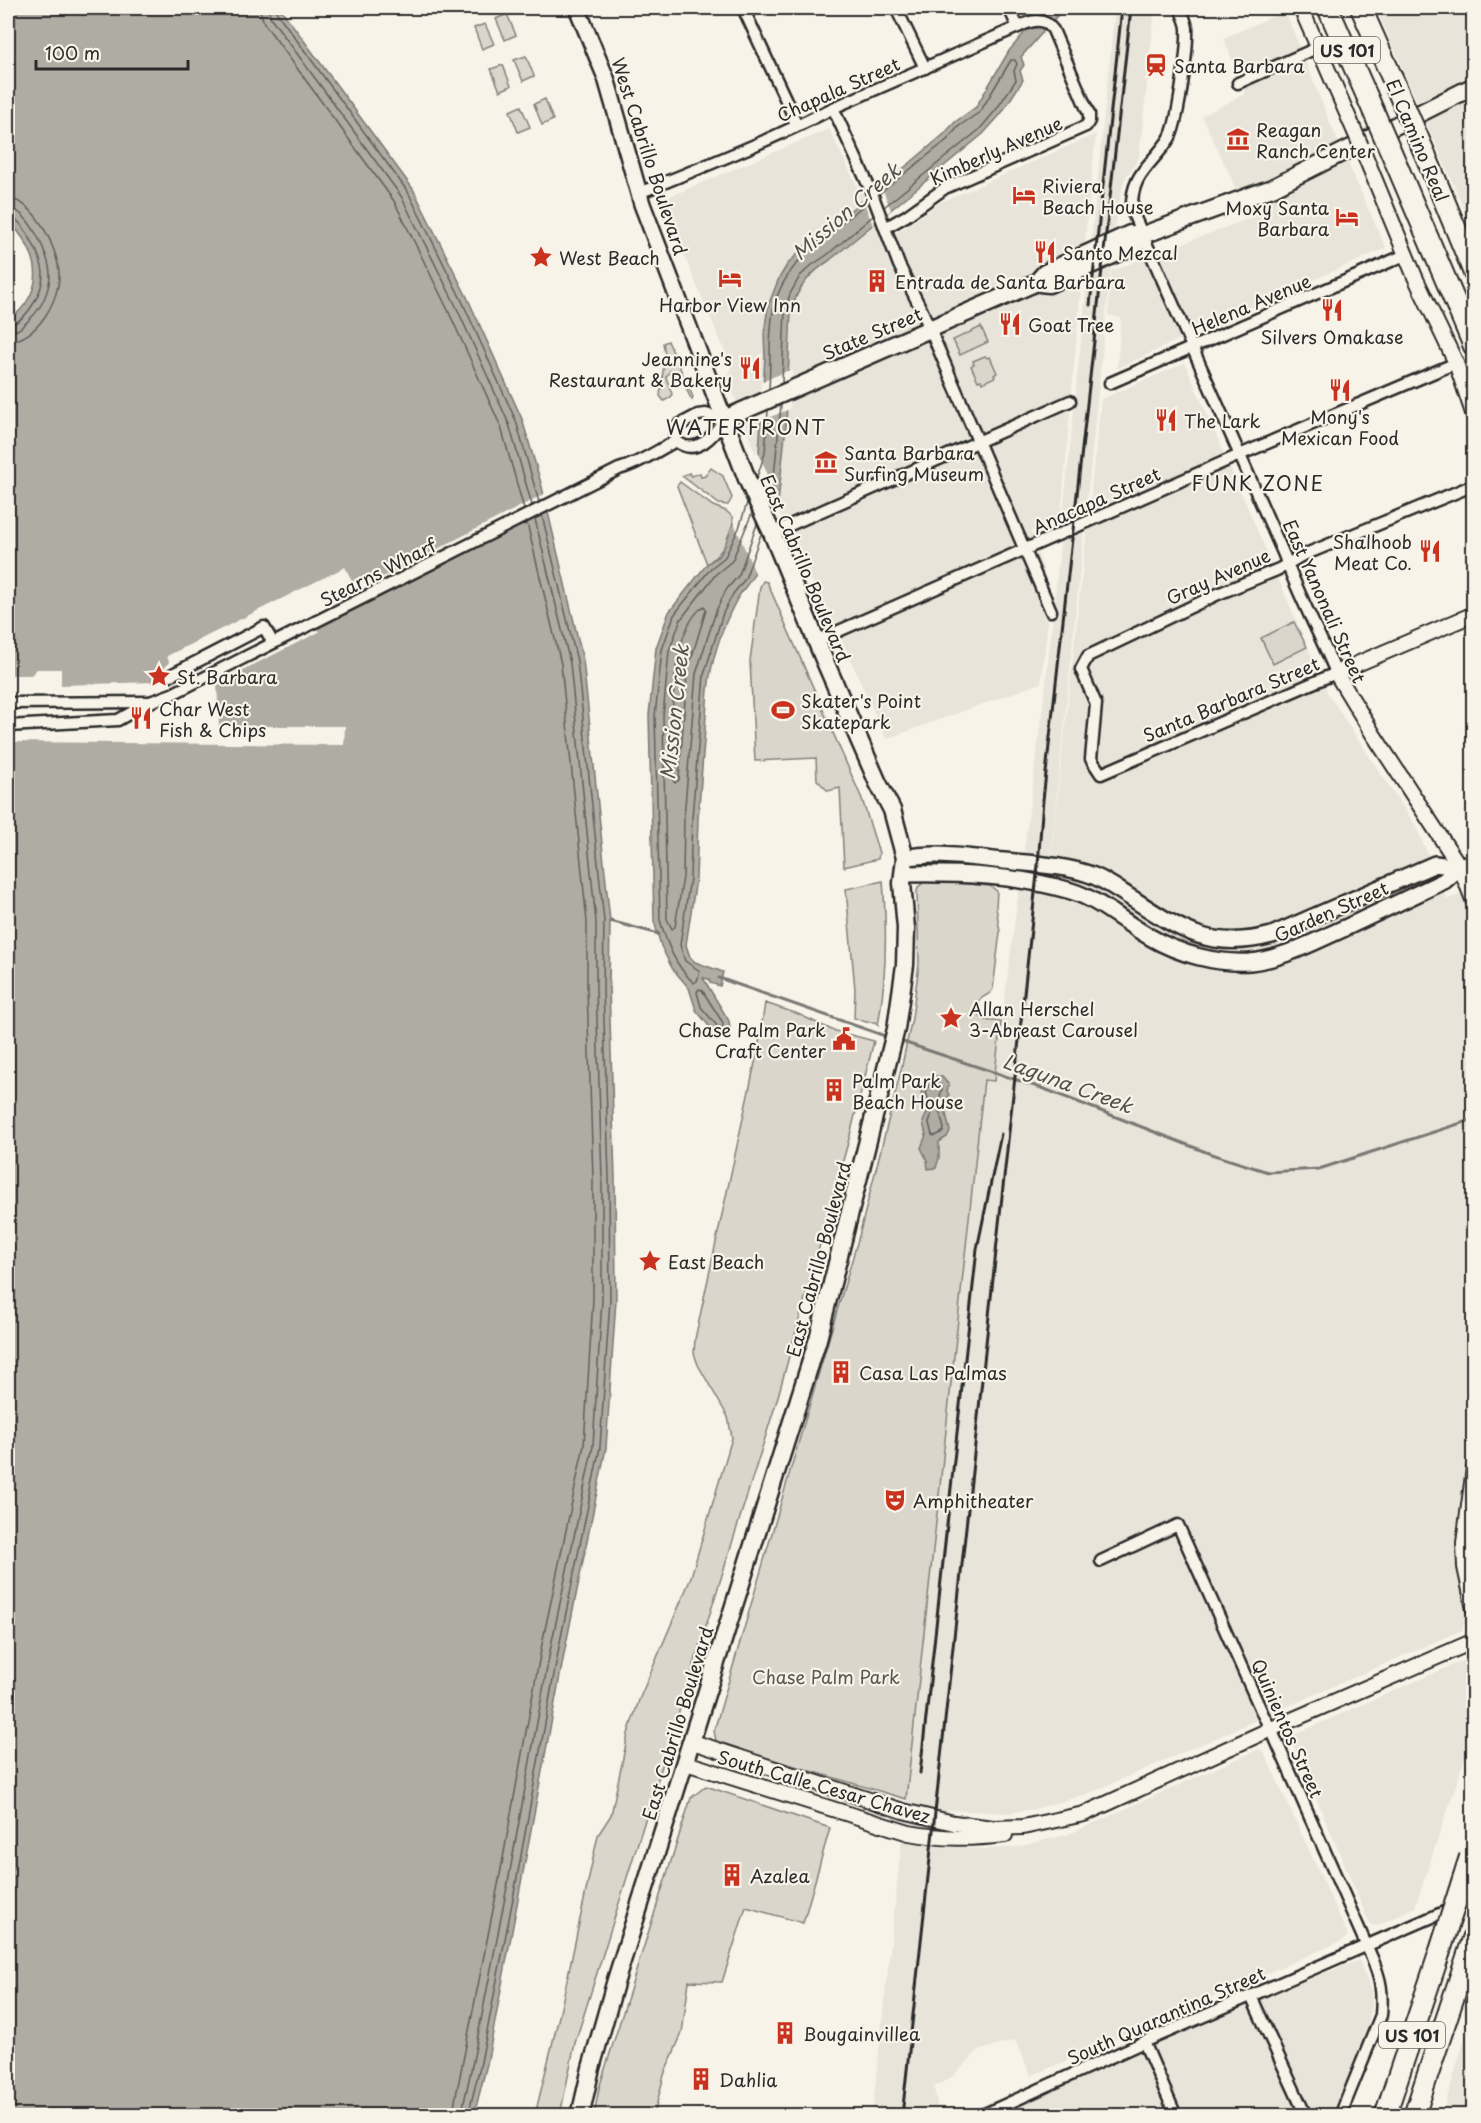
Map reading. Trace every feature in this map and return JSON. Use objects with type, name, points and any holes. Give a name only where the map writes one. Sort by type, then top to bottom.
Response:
[{"type":"highway","name":"El Camino Real","points":[[1328,8],[1473,346]]},
{"type":"highway","name":"El Camino Real","points":[[1361,8],[1425,154],[1473,273]]},
{"type":"highway","name":"US 101","points":[[1385,2115],[1472,1852]]},
{"type":"highway","name":"US 101","points":[[1414,2115],[1473,1939]]},
{"type":"main road","name":"West Cabrillo Boulevard","points":[[577,8],[609,87],[639,193],[724,419]]},
{"type":"main road","name":"State Street","points":[[724,419],[1037,282],[1045,273],[1106,244],[1130,234],[1143,235],[1272,188],[1473,86]]},
{"type":"main road","name":"East Cabrillo Boulevard","points":[[579,2115],[616,1980],[693,1742],[818,1339],[891,1052],[905,956],[904,866],[892,810],[816,641],[724,419]]},
{"type":"main road","name":"Garden Street","points":[[904,866],[924,854],[1064,867],[1108,883],[1185,932],[1212,939],[1238,941],[1272,935],[1435,864],[1466,865]]},
{"type":"main road","name":"Garden Street","points":[[904,866],[941,873],[1006,879],[1071,891],[1099,904],[1165,945],[1205,958],[1251,962],[1268,959],[1304,946],[1444,881],[1466,865]]},
{"type":"street","points":[[743,8],[796,126]]},
{"type":"street","points":[[896,8],[925,68]]},
{"type":"street","points":[[1009,8],[1023,25]]},
{"type":"street","name":"East Yanonali Street","points":[[1180,8],[1187,29],[1174,127],[1158,155],[1135,183],[1131,196],[1132,211],[1194,347],[1336,674],[1377,741],[1466,865],[1473,902]]},
{"type":"street","points":[[1301,8],[1352,123],[1405,255],[1456,363],[1473,416]]},
{"type":"street","name":"Kimberly Avenue","points":[[883,223],[906,216],[945,188],[1086,126],[1089,121],[1087,109],[1050,26],[1043,21],[1023,25]]},
{"type":"street","name":"Chapala Street","points":[[639,193],[1023,25]]},
{"type":"street","points":[[1238,83],[1319,47]]},
{"type":"street","points":[[833,108],[870,191],[899,265],[923,313],[1051,611]]},
{"type":"street","name":"Helena Avenue","points":[[1110,383],[1405,255]]},
{"type":"street","name":"Anacapa Street","points":[[816,641],[1456,363]]},
{"type":"street","points":[[771,532],[1070,401]]},
{"type":"street","name":"Stearns Wharf","points":[[706,414],[724,419],[714,435],[692,447],[684,446],[676,441],[676,430],[682,422],[706,414]]},
{"type":"street","name":"Stearns Wharf","points":[[8,726],[118,720],[619,469],[648,459],[656,451],[676,441]]},
{"type":"street","name":"Gray Avenue","points":[[1101,774],[1091,759],[1096,704],[1081,669],[1093,652],[1218,594],[1279,569],[1287,563],[1473,485]]},
{"type":"street","name":"Santa Barbara Street","points":[[1101,774],[1473,614]]},
{"type":"street","points":[[171,675],[264,627],[273,643]]},
{"type":"street","name":"Stearns Wharf","points":[[8,703],[150,702]]},
{"type":"street","points":[[1473,1468],[1464,1543],[1465,1567],[1473,1609]]},
{"type":"street","name":"Quinientos Street","points":[[1101,1561],[1178,1524],[1381,1980],[1383,1997],[1381,2015],[1340,2115]]},
{"type":"street","name":"South Calle Cesar Chavez","points":[[693,1742],[903,1811],[954,1823],[993,1828],[1023,1827],[1084,1814],[1473,1641]]},
{"type":"street","name":"South Calle Cesar Chavez","points":[[686,1763],[883,1826],[932,1837],[964,1839],[1005,1835],[1023,1827]]},
{"type":"street","name":"South Quarantina Street","points":[[980,2115],[1473,1899]]},
{"type":"street","points":[[1251,1996],[1306,2115]]},
{"type":"street","points":[[1144,2042],[1176,2115]]},
{"type":"shaded area","points":[[1115,8],[1155,8],[1139,158],[1124,180],[1115,226],[1046,903],[1101,399],[1185,363],[1328,694],[1415,825],[1447,899],[1473,890],[1473,1620],[1465,1624],[1462,1630],[1090,1793],[1035,1809],[1009,1813],[949,1810],[945,1847],[988,1849],[1018,1847],[1069,1834],[1259,1749],[1264,1752],[1347,1933],[1346,1939],[1031,2076],[1015,2040],[978,2051],[953,2076],[934,2087],[939,2115],[872,2116],[984,1080],[994,1080],[1046,682]]},
{"type":"shaded area","points":[[1376,8],[1473,8],[1473,229]]},
{"type":"shaded area","points":[[1285,11],[1331,125],[1386,248],[1117,369],[1121,318],[1108,315],[1111,271],[1250,218],[1202,116],[1245,94],[1224,38]]},
{"type":"shaded area","points":[[829,129],[857,186],[863,193],[882,238],[903,229],[939,203],[1096,134],[1061,516],[1031,531],[1051,596],[1041,683],[886,739],[832,618],[790,540],[790,535],[774,504],[728,380],[731,366],[674,232],[665,202],[666,198]]},
{"type":"shaded area","points":[[1473,1656],[1473,1734],[1415,1907],[1377,1926],[1370,1925],[1291,1739],[1293,1735]]},
{"type":"shaded area","points":[[1359,1960],[1372,1993],[1372,2006],[1348,2115],[955,2116]]},
{"type":"shaded area","points":[[1473,2011],[1473,2115],[1442,2115]]},
{"type":"green space","points":[[507,14],[516,35],[505,40],[496,19]]},
{"type":"green space","points":[[485,24],[494,44],[482,49],[474,28]]},
{"type":"green space","points":[[526,56],[534,76],[523,81],[514,60]]},
{"type":"green space","points":[[503,65],[511,86],[500,91],[491,69]]},
{"type":"green space","points":[[545,99],[553,120],[542,125],[534,104]]},
{"type":"green space","points":[[521,106],[530,127],[518,132],[510,111]]},
{"type":"green space","points":[[981,327],[988,342],[960,355],[953,340]]},
{"type":"green space","points":[[668,341],[693,397],[692,400],[681,378],[675,372],[670,371],[666,377],[671,397],[664,401],[660,396],[665,354],[663,343]]},
{"type":"green space","points":[[985,356],[990,357],[997,373],[995,377],[982,383],[981,380],[978,381],[971,366],[974,364],[973,361]]},
{"type":"green space","points":[[711,468],[723,476],[732,498],[728,505],[719,504],[682,476],[689,473],[691,476],[700,473],[701,477],[705,476]]},
{"type":"green space","points":[[680,482],[713,506],[726,511],[733,517],[726,544],[707,564],[677,486]]},
{"type":"green space","points":[[763,581],[767,582],[862,799],[879,853],[878,859],[844,867],[840,788],[828,791],[817,780],[816,758],[755,761],[750,661],[760,587]]},
{"type":"green space","points":[[1294,622],[1307,647],[1273,664],[1261,638]]},
{"type":"green space","name":"Chase Palm Park","points":[[927,880],[990,886],[997,891],[996,907],[1000,932],[993,989],[979,1001],[977,1010],[985,1020],[1001,1022],[994,1081],[984,1080],[906,1799],[720,1744],[716,1741],[714,1731],[859,1236],[901,1070],[912,1018],[919,964],[917,892],[918,887]]},
{"type":"green space","points":[[883,881],[885,953],[878,1025],[875,1022],[854,1018],[855,989],[846,889]]},
{"type":"green space","points":[[765,1003],[798,1014],[832,1030],[874,1041],[777,1400],[575,2043],[560,2115],[535,2115],[561,2008],[598,1835],[611,1815],[628,1734],[639,1700],[690,1580],[732,1438],[728,1417],[698,1365],[694,1353],[695,1339],[758,1049]]},
{"type":"green space","points":[[706,1786],[830,1828],[803,1923],[746,1907],[722,1982],[689,1981],[682,2033],[664,2075],[654,2115],[594,2115],[599,2088],[691,1798]]},
{"type":"water","points":[[8,8],[280,8],[413,189],[468,299],[522,419],[541,483],[583,660],[610,921],[609,988],[616,1300],[606,1448],[565,1649],[487,2064],[474,2115],[8,2115],[8,320],[28,300],[36,275],[32,255],[27,245],[8,219]]},
{"type":"water","name":"Mission Creek","points":[[1045,8],[1064,8],[1021,57],[1024,65],[1020,71],[1023,80],[1001,114],[983,134],[816,270],[801,288],[791,310],[786,425],[778,503],[754,574],[736,601],[722,633],[714,656],[708,690],[698,819],[696,879],[686,945],[690,957],[695,962],[723,972],[720,986],[703,978],[729,1021],[728,1035],[717,1036],[696,1010],[689,988],[672,968],[661,946],[654,921],[649,715],[656,648],[669,612],[707,564],[720,555],[759,452],[765,357],[764,334],[768,306],[779,278],[787,265],[803,248],[976,107],[1009,51]]},
{"type":"water","points":[[942,1077],[949,1085],[947,1091],[949,1095],[944,1105],[950,1131],[947,1137],[939,1142],[939,1158],[936,1168],[928,1169],[927,1160],[921,1148],[926,1135],[923,1122],[927,1113],[921,1085],[929,1078]]},
{"type":"pier","points":[[880,183],[891,210],[873,225],[862,198]]},
{"type":"pier","points":[[792,369],[790,409],[758,422],[761,382]]},
{"type":"pier","points":[[757,449],[780,504],[756,575],[733,521]]},
{"type":"pier","points":[[546,493],[551,511],[318,628],[319,632],[217,683],[219,726],[345,726],[344,745],[8,742],[8,675],[31,675],[37,669],[61,669],[61,685],[155,682],[169,662],[167,656],[345,567],[354,585],[373,576],[375,581]]},
{"type":"waterway","points":[[610,921],[659,934]]},
{"type":"waterway","name":"Laguna Creek","points":[[719,978],[888,1037]]},
{"type":"waterway","name":"Laguna Creek","points":[[900,1041],[1047,1090],[1211,1154],[1268,1172],[1319,1169],[1474,1119]]},
{"type":"railway","points":[[1090,305],[1122,8]]},
{"type":"railway","points":[[902,2116],[1038,865],[1043,800],[1131,8]]},
{"type":"railway","points":[[920,1773],[977,1249],[1001,1134]]},
{"type":"place","name":"Santa Barbara","points":[[1156,65]]},
{"type":"place","name":"Reagan Ranch Center","points":[[1238,139]]},
{"type":"place","name":"Riviera Beach House","points":[[1024,195]]},
{"type":"place","name":"Moxy Santa Barbara","points":[[1347,217]]},
{"type":"place","name":"Santo Mezcal","points":[[1045,252]]},
{"type":"place","name":"West Beach","points":[[541,257]]},
{"type":"place","name":"Harbor View Inn","points":[[730,278]]},
{"type":"place","name":"Entrada de Santa Barbara","points":[[877,281]]},
{"type":"place","name":"Silvers Omakase","points":[[1332,310]]},
{"type":"place","name":"Goat Tree","points":[[1010,324]]},
{"type":"place","name":"Jeannine's Restaurant & Bakery","points":[[750,368]]},
{"type":"place","name":"Mony's Mexican Food","points":[[1340,390]]},
{"type":"place","name":"The Lark","points":[[1166,420]]},
{"type":"place","name":"Santa Barbara Surfing Museum","points":[[826,462]]},
{"type":"place","name":"Shalhoob Meat Co.","points":[[1430,551]]},
{"type":"place","name":"St. Barbara","points":[[159,676]]},
{"type":"place","name":"Skater's Point Skatepark","points":[[783,710]]},
{"type":"place","name":"Char West Fish & Chips","points":[[141,718]]},
{"type":"place","name":"Allan Herschel 3-Abreast Carousel","points":[[951,1018]]},
{"type":"place","name":"Chase Palm Park Craft Center","points":[[844,1039]]},
{"type":"place","name":"Palm Park Beach House","points":[[834,1090]]},
{"type":"place","name":"East Beach","points":[[650,1261]]},
{"type":"place","name":"Casa Las Palmas","points":[[841,1372]]},
{"type":"place","name":"Amphitheater","points":[[895,1500]]},
{"type":"place","name":"Azalea","points":[[732,1875]]},
{"type":"place","name":"Bougainvillea","points":[[785,2033]]},
{"type":"place","name":"Dahlia","points":[[701,2079]]},
{"type":"district","name":"WATERFRONT","points":[[746,427]]},
{"type":"district","name":"FUNK ZONE","points":[[1258,483]]}]
